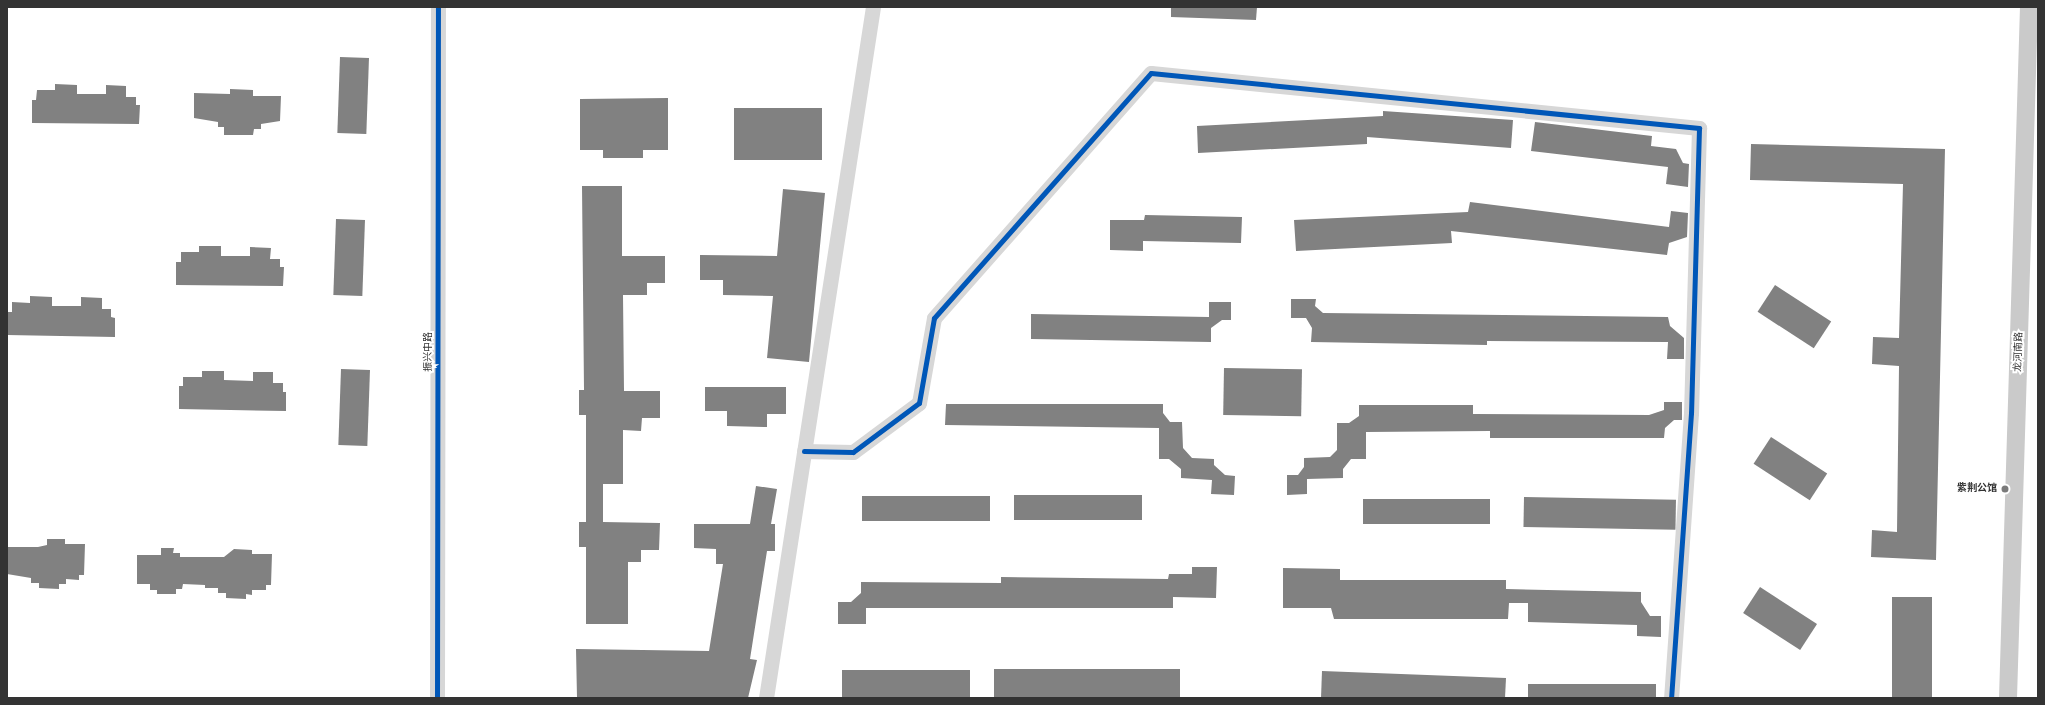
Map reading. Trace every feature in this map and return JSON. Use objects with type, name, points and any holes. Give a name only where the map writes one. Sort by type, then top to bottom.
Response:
[{"type":"main road","name":"龙河南路","points":[[2008,698],[2029,7]]},
{"type":"street","name":"振兴中路","points":[[437,698],[438,7]]},
{"type":"street","points":[[766,698],[873,7]]},
{"type":"street","points":[[804,451],[853,452],[919,403],[934,318],[1151,73],[1699,128],[1691,413],[1671,698]]},
{"type":"building","points":[[1171,7],[1257,7],[1256,20],[1171,17]]},
{"type":"building","points":[[340,57],[369,58],[366,134],[337,133]]},
{"type":"building","points":[[55,84],[77,85],[77,94],[106,94],[106,85],[126,86],[126,97],[136,97],[136,105],[140,105],[139,124],[32,123],[32,100],[36,100],[37,90],[55,90]]},
{"type":"building","points":[[230,89],[253,90],[253,96],[281,96],[280,121],[261,124],[261,129],[254,129],[253,135],[224,135],[224,127],[218,127],[218,122],[194,118],[194,93],[230,94]]},
{"type":"building","points":[[668,98],[668,150],[643,150],[643,158],[603,158],[603,150],[580,150],[580,99]]},
{"type":"building","points":[[734,108],[822,108],[822,160],[734,160]]},
{"type":"building","points":[[1383,111],[1513,120],[1511,148],[1367,137],[1367,144],[1198,153],[1197,126],[1383,116]]},
{"type":"building","points":[[1535,122],[1652,136],[1651,146],[1676,149],[1683,163],[1689,164],[1688,187],[1666,184],[1668,167],[1531,151]]},
{"type":"building","points":[[1751,144],[1945,149],[1936,560],[1871,557],[1872,530],[1897,532],[1899,366],[1872,364],[1873,337],[1899,338],[1903,184],[1750,180]]},
{"type":"building","points":[[582,186],[622,186],[622,256],[665,256],[665,283],[647,283],[647,295],[623,295],[624,391],[660,391],[660,418],[642,418],[641,431],[623,430],[623,484],[603,484],[603,522],[660,523],[659,550],[641,550],[641,562],[628,562],[628,624],[586,624],[586,547],[579,547],[579,522],[586,522],[586,415],[579,415],[579,390],[584,390]]},
{"type":"building","points":[[783,189],[825,193],[809,362],[767,358],[773,296],[723,295],[723,280],[700,280],[700,255],[777,256]]},
{"type":"building","points":[[1470,202],[1669,227],[1671,211],[1688,213],[1687,237],[1669,243],[1667,255],[1451,231],[1452,243],[1296,251],[1294,220],[1468,212]]},
{"type":"building","points":[[1145,215],[1242,217],[1241,243],[1143,241],[1143,251],[1110,250],[1110,220],[1144,220]]},
{"type":"building","points":[[336,219],[365,220],[362,296],[333,295]]},
{"type":"building","points":[[199,246],[221,246],[221,256],[250,256],[250,247],[271,248],[270,259],[280,259],[280,267],[284,267],[283,286],[176,285],[176,262],[181,262],[181,252],[199,252]]},
{"type":"building","points":[[1775,285],[1831,321],[1814,348],[1758,312]]},
{"type":"building","points":[[30,296],[52,297],[52,306],[81,306],[81,297],[102,298],[102,309],[111,309],[111,317],[115,318],[115,337],[7,335],[7,312],[12,312],[12,302],[30,303]]},
{"type":"building","points":[[1291,299],[1316,299],[1315,306],[1323,313],[1668,317],[1670,326],[1684,338],[1684,359],[1667,359],[1668,342],[1487,341],[1487,345],[1311,342],[1312,328],[1306,318],[1291,318]]},
{"type":"building","points":[[1209,302],[1231,302],[1231,320],[1222,320],[1211,328],[1211,342],[1031,339],[1031,314],[1209,317]]},
{"type":"building","points":[[1224,368],[1302,369],[1301,416],[1223,415]]},
{"type":"building","points":[[341,369],[370,370],[367,446],[338,445]]},
{"type":"building","points":[[202,371],[224,371],[224,380],[253,381],[253,372],[273,372],[273,383],[283,383],[283,392],[286,392],[286,411],[179,409],[179,386],[183,386],[183,377],[202,377]]},
{"type":"building","points":[[705,387],[786,387],[786,414],[767,414],[767,427],[727,426],[727,411],[705,411]]},
{"type":"building","points":[[1664,402],[1682,402],[1682,420],[1674,420],[1665,428],[1664,438],[1490,438],[1490,431],[1366,432],[1366,459],[1351,459],[1343,469],[1343,478],[1307,479],[1307,494],[1287,495],[1287,475],[1298,475],[1304,467],[1304,458],[1330,457],[1337,450],[1337,423],[1349,423],[1359,416],[1359,405],[1473,405],[1473,414],[1649,415],[1664,410]]},
{"type":"building","points":[[946,404],[1163,404],[1163,413],[1170,422],[1182,422],[1183,448],[1192,458],[1214,459],[1214,465],[1225,475],[1235,476],[1234,495],[1211,494],[1212,480],[1181,478],[1181,469],[1169,459],[1159,459],[1159,428],[945,425]]},
{"type":"building","points":[[1771,437],[1827,473],[1810,500],[1754,464]]},
{"type":"building","points":[[756,486],[777,489],[771,524],[775,524],[775,551],[767,551],[750,659],[757,660],[748,698],[577,698],[576,649],[709,651],[723,564],[716,564],[716,549],[694,548],[694,524],[750,524]]},
{"type":"building","points":[[1014,495],[1142,495],[1142,520],[1014,520]]},
{"type":"building","points":[[862,496],[990,496],[990,521],[862,521]]},
{"type":"building","points":[[1524,497],[1676,500],[1675,530],[1523,527]]},
{"type":"building","points":[[1363,499],[1490,499],[1490,524],[1363,524]]},
{"type":"building","points":[[47,539],[65,539],[65,544],[85,544],[84,575],[79,575],[79,580],[66,579],[66,584],[59,584],[59,589],[39,588],[39,583],[31,583],[31,578],[7,574],[7,547],[38,547],[47,545]]},
{"type":"building","points":[[161,548],[174,548],[173,553],[180,553],[180,557],[224,557],[234,549],[252,550],[252,554],[272,554],[271,585],[266,585],[266,590],[252,590],[252,595],[246,594],[246,599],[226,598],[226,593],[218,593],[218,588],[205,588],[205,585],[183,584],[182,589],[176,589],[176,594],[157,594],[157,590],[150,590],[150,584],[137,584],[137,555],[161,555]]},
{"type":"building","points":[[1192,567],[1217,567],[1216,598],[1173,597],[1173,608],[866,608],[866,624],[838,624],[838,602],[851,602],[861,593],[861,582],[1001,583],[1001,577],[1168,579],[1169,574],[1192,574]]},
{"type":"building","points":[[1283,568],[1340,569],[1340,580],[1506,580],[1506,589],[1641,592],[1641,602],[1650,616],[1661,616],[1661,637],[1637,636],[1637,625],[1528,622],[1528,603],[1509,603],[1508,619],[1334,619],[1331,608],[1283,608]]},
{"type":"building","points":[[1760,587],[1817,624],[1800,650],[1743,613]]},
{"type":"building","points":[[1892,597],[1932,597],[1932,698],[1892,698]]},
{"type":"building","points":[[994,669],[1180,669],[1180,698],[994,698]]},
{"type":"building","points":[[842,670],[970,670],[970,698],[842,698]]},
{"type":"building","points":[[1322,671],[1506,678],[1505,698],[1321,698]]},
{"type":"building","points":[[1528,684],[1656,684],[1656,698],[1528,698]]},
{"type":"cycle path","points":[[437,698],[438,7]]},
{"type":"cycle path","points":[[804,451],[853,452],[919,403],[934,318],[1151,73],[1699,128],[1691,413],[1671,698]]},
{"type":"place","name":"紫荆公馆","points":[[2005,489]]}]
